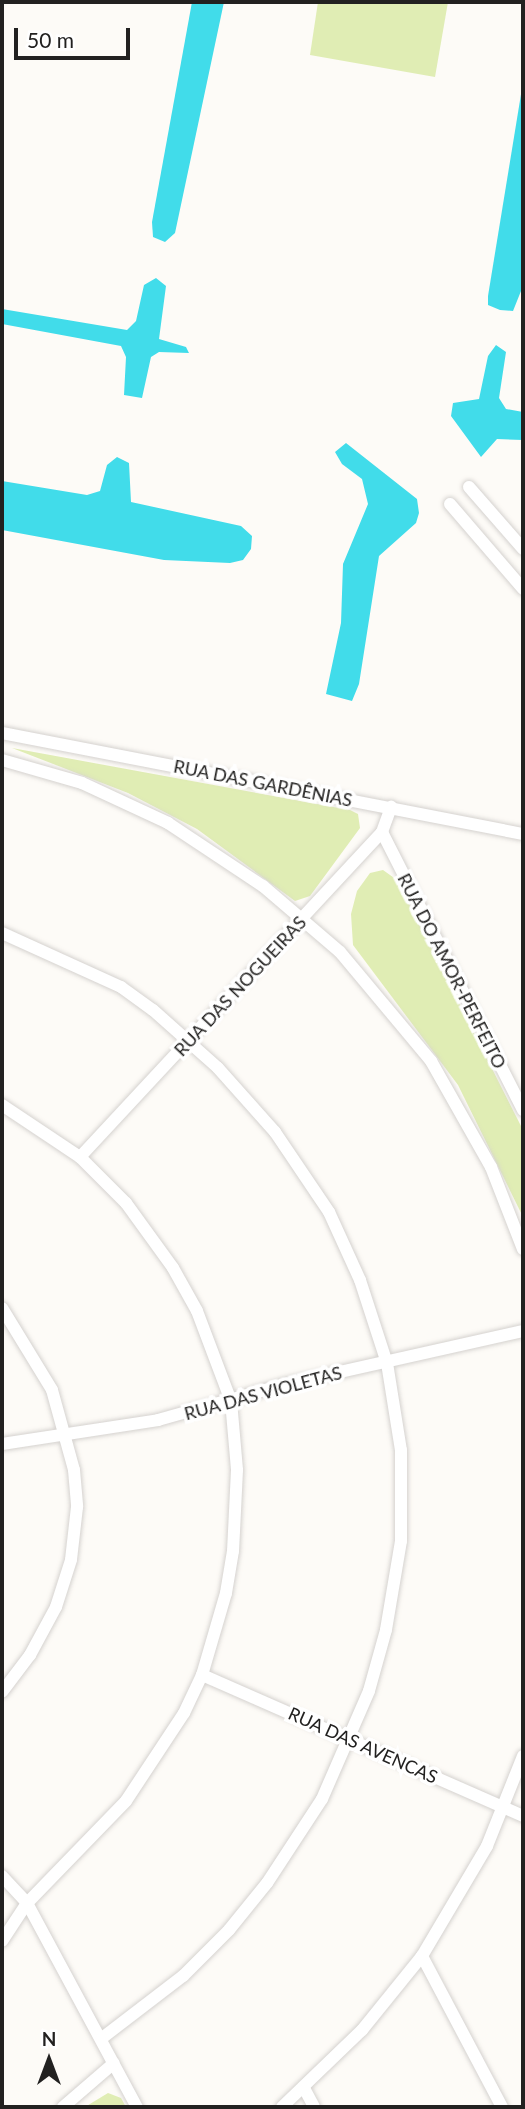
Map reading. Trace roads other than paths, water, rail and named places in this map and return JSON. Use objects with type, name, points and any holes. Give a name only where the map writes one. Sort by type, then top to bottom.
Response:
[{"type":"street","points":[[469,487],[523,549]]},
{"type":"street","points":[[450,505],[523,589]]},
{"type":"street","name":"RUA DAS GARDÊNIAS","points":[[2,733],[523,834]]},
{"type":"street","points":[[2,760],[82,783],[157,818],[215,852],[304,919],[379,995],[430,1061],[491,1167],[523,1249]]},
{"type":"street","name":"RUA DAS NOGUEIRAS","points":[[80,1157],[382,832],[391,807]]},
{"type":"street","name":"RUA DO AMOR-PERFEITO","points":[[382,832],[523,1110]]},
{"type":"street","points":[[2,933],[121,987],[190,1041],[268,1123],[316,1191],[360,1280],[387,1363],[401,1451],[401,1541],[386,1630],[350,1739],[302,1833],[247,1910],[198,1962],[101,2039]]},
{"type":"street","points":[[2,1105],[80,1157],[126,1203],[173,1268],[197,1311],[231,1401],[237,1470],[233,1552],[202,1675],[150,1770],[92,1839],[27,1903],[2,1941]]},
{"type":"street","points":[[2,1308],[52,1390],[66,1432],[77,1507],[71,1560],[45,1632],[2,1692]]},
{"type":"street","name":"RUA DAS VIOLETAS","points":[[2,1444],[66,1432],[158,1420],[523,1331]]},
{"type":"street","name":"RUA DAS AVENCAS","points":[[202,1675],[523,1816]]},
{"type":"street","points":[[282,2107],[362,2030],[422,1956],[467,1885],[504,1808],[523,1756]]},
{"type":"street","points":[[2,1876],[27,1903],[138,2107]]},
{"type":"street","points":[[422,1956],[502,2107]]},
{"type":"street","points":[[63,2107],[114,2063]]},
{"type":"street","points":[[304,2088],[314,2107]]},
{"type":"water","points":[[192,2],[224,2],[175,233],[165,242],[153,237],[152,222]]},
{"type":"water","points":[[523,82],[523,286],[513,311],[488,305],[488,296]]},
{"type":"water","points":[[156,278],[166,286],[159,339],[186,347],[189,353],[159,352],[151,357],[142,398],[124,395],[126,357],[121,346],[2,324],[2,309],[127,330],[136,321],[144,285]]},
{"type":"water","points":[[496,345],[506,352],[499,398],[506,409],[523,412],[523,440],[497,439],[481,457],[451,416],[453,403],[479,399],[488,356]]},
{"type":"water","points":[[346,443],[417,499],[419,513],[416,523],[379,556],[359,684],[352,701],[326,694],[341,623],[343,564],[368,504],[362,479],[342,464],[335,452]]},
{"type":"water","points":[[117,457],[129,463],[131,502],[241,526],[252,536],[251,549],[243,560],[230,563],[164,560],[2,530],[2,481],[87,495],[100,491],[107,465]]}]
